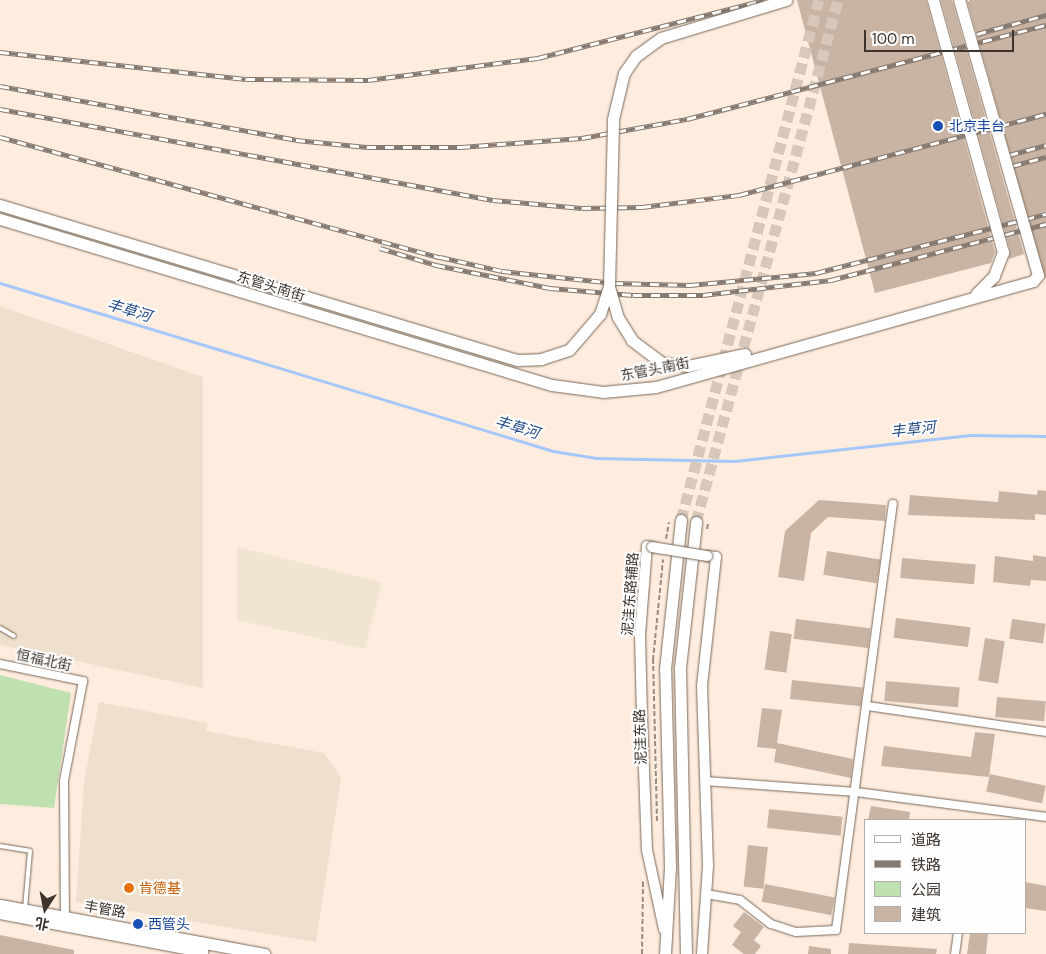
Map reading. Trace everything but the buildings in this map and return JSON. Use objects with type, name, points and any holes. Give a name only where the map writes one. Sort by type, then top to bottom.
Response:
[{"type":"main road","points":[[774,350],[688,366],[662,363],[632,340],[618,318],[609,287],[613,119],[624,73],[636,56],[661,38],[786,0]]},
{"type":"main road","points":[[933,0],[1003,252],[994,276],[978,293],[948,302]]},
{"type":"main road","name":"东管头南街","points":[[0,220],[407,343],[581,390],[656,387],[774,350],[948,302],[1033,281],[1038,275],[959,0]]},
{"type":"main road","name":"东管头南街","points":[[0,205],[517,360],[541,359],[569,350],[600,314],[609,287]]},
{"type":"main road","name":"泥洼东路","points":[[664,954],[670,868],[665,669],[667,613],[676,518]]},
{"type":"main road","points":[[686,954],[680,668],[696,522]]},
{"type":"main road","name":"丰管路","points":[[0,905],[264,954]]},
{"type":"main road","name":"丰管路","points":[[0,913],[222,954]]},
{"type":"street","points":[[712,895],[740,900],[771,924],[796,932],[836,930],[868,706],[893,504]]},
{"type":"street","name":"泥洼东路辅路","points":[[665,930],[650,866],[640,635],[647,546],[716,557],[704,640],[708,866],[702,954]]},
{"type":"street","name":"恒福北街","points":[[0,664],[83,681],[64,781],[64,917]]},
{"type":"street","points":[[868,706],[1046,732]]},
{"type":"street","points":[[705,780],[856,792],[972,810],[1046,818]]},
{"type":"street","points":[[971,819],[972,810]]},
{"type":"street","points":[[955,954],[958,934]]},
{"type":"lane","points":[[0,628],[14,636]]},
{"type":"lane","points":[[0,846],[30,851],[25,910]]},
{"type":"path","points":[[666,544],[676,518]]},
{"type":"path","name":"泥洼东路","points":[[658,832],[653,660],[664,553]]},
{"type":"path","points":[[642,954],[642,880],[650,866]]},
{"type":"shaded area","points":[[0,306],[203,377],[203,688],[0,645]]},
{"type":"shaded area","points":[[237,547],[382,582],[365,649],[237,620]]},
{"type":"shaded area","points":[[99,702],[208,723],[206,731],[324,753],[341,778],[316,942],[76,902],[84,782]]},
{"type":"green space","points":[[0,675],[71,693],[54,808],[0,804]]},
{"type":"waterway","name":"丰草河","points":[[0,283],[553,451],[596,458],[735,461],[971,435],[1046,436]]},
{"type":"tunnel","points":[[681,520],[819,0]]},
{"type":"tunnel","points":[[696,522],[838,0]]},
{"type":"railway","points":[[0,52],[246,79],[368,80],[538,58],[764,0]]},
{"type":"railway","points":[[977,34],[1046,15]]},
{"type":"railway","points":[[0,86],[296,140],[367,147],[461,147],[582,138],[687,119],[1046,25]]},
{"type":"railway","points":[[0,109],[493,200],[582,208],[642,207],[739,195],[1046,114]]},
{"type":"railway","points":[[0,137],[440,257],[502,271],[614,283],[690,285],[816,273],[1046,214]]},
{"type":"railway","points":[[1009,155],[1046,145]]},
{"type":"railway","points":[[1012,166],[1046,157]]},
{"type":"railway","points":[[380,248],[436,265],[550,288],[633,295],[703,295],[831,280],[1046,224]]},
{"type":"place","name":"北京丰台","points":[[938,126]]},
{"type":"place","name":"肯德基","points":[[129,888]]},
{"type":"place","name":"西管头","points":[[138,924]]}]
